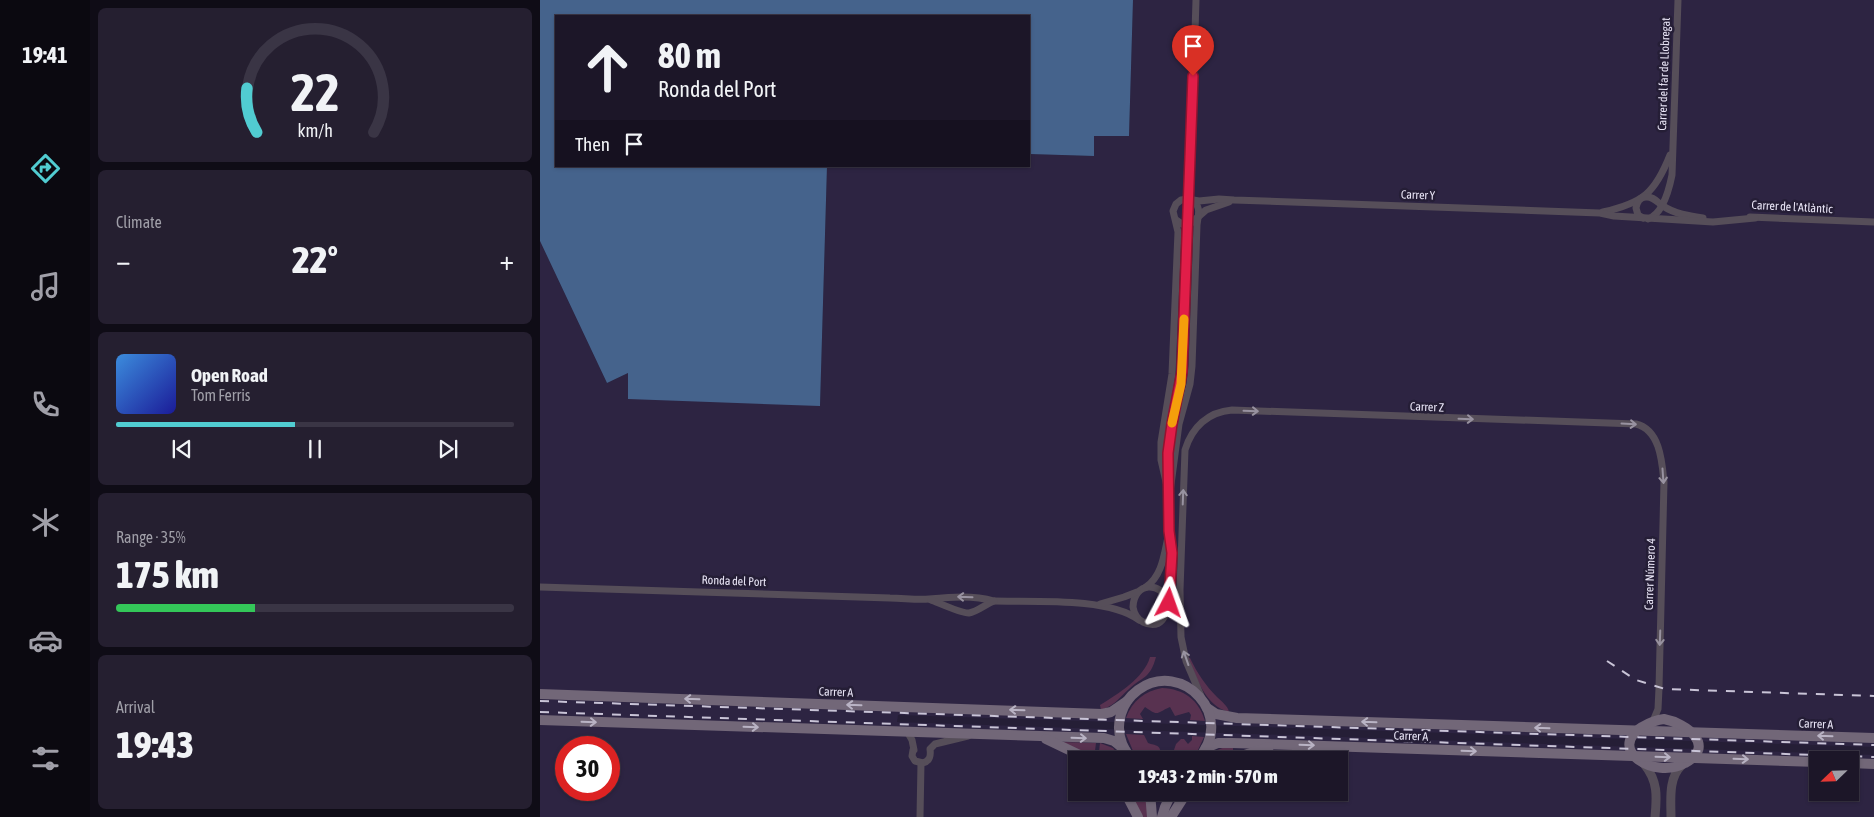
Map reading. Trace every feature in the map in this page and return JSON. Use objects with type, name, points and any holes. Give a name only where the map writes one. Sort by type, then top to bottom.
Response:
[{"type":"main road","name":"Carrer A","points":[[540,694],[1102,714],[1110,712],[1127,701],[1134,693],[1148,684],[1167,681],[1188,687],[1216,714],[1236,718],[1874,738]]},
{"type":"main road","points":[[1127,701],[1120,715],[1119,727],[1121,739],[1127,751]]},
{"type":"main road","points":[[1204,751],[1210,740],[1212,729],[1212,722],[1206,706]]},
{"type":"main road","points":[[540,720],[1104,738],[1114,741],[1124,751]]},
{"type":"main road","points":[[1670,720],[1683,725],[1696,737],[1698,745],[1696,754],[1682,765],[1660,769],[1644,764],[1634,756],[1630,742],[1637,731],[1653,721],[1670,720]]},
{"type":"main road","points":[[1041,736],[1072,751]]},
{"type":"main road","name":"Carrer A","points":[[1206,748],[1222,743],[1279,744],[1634,756]]},
{"type":"main road","points":[[1257,751],[1279,744]]},
{"type":"main road","points":[[1634,756],[1809,762]]},
{"type":"main road","points":[[1859,763],[1874,764]]},
{"type":"main road","points":[[1130,801],[1138,817]]},
{"type":"main road","points":[[1151,801],[1152,817]]},
{"type":"main road","points":[[1162,817],[1168,801]]},
{"type":"main road","points":[[1171,817],[1181,801]]},
{"type":"street","points":[[1097,604],[1129,613],[1149,624],[1160,622],[1168,613],[1172,553],[1169,531],[1169,438],[1181,384],[1183,354],[1196,0]]},
{"type":"street","name":"Carrer del far de Llobregat","points":[[1659,203],[1671,180],[1678,0]]},
{"type":"street","points":[[1600,213],[1625,207],[1648,193],[1660,179],[1673,148]]},
{"type":"street","points":[[1649,197],[1659,203],[1659,208],[1657,214],[1646,219],[1638,214],[1636,208],[1637,202],[1641,198],[1649,197]]},
{"type":"street","name":"Carrer Y","points":[[1192,200],[1199,201],[1218,198],[1600,213]]},
{"type":"street","points":[[1184,199],[1192,200],[1198,207],[1192,366],[1190,384],[1179,424],[1169,495],[1161,452],[1162,432],[1172,374],[1178,232],[1173,211],[1176,204],[1184,199]]},
{"type":"street","points":[[1174,217],[1180,223],[1187,225],[1193,223],[1213,206],[1234,200]]},
{"type":"street","name":"Carrer de l'Atlàntic","points":[[1659,203],[1690,216],[1710,218],[1743,216],[1874,222]]},
{"type":"street","points":[[1600,213],[1646,219],[1724,222],[1755,218]]},
{"type":"street","name":"Carrer Z","points":[[1206,706],[1183,649],[1180,596],[1185,450],[1191,435],[1204,419],[1219,412],[1232,410],[1636,424],[1649,430]]},
{"type":"street","name":"Carrer Número 4","points":[[1649,430],[1658,447],[1664,482],[1659,688],[1658,709],[1653,721]]},
{"type":"street","points":[[1140,620],[1133,607],[1134,598],[1153,580],[1160,568],[1169,531]]},
{"type":"street","name":"Ronda del Port","points":[[540,586],[927,599],[948,596],[983,598],[994,601],[1097,604]]},
{"type":"street","points":[[1097,604],[1124,598],[1142,589],[1152,587],[1160,589],[1169,603]]},
{"type":"street","name":"Ronda del Port","points":[[927,599],[968,614],[994,601]]},
{"type":"street","points":[[908,733],[912,740],[913,758],[921,764]]},
{"type":"street","points":[[921,764],[928,760],[931,754],[930,749],[935,744],[976,734]]},
{"type":"street","points":[[920,817],[921,764]]},
{"type":"street","points":[[1644,764],[1656,783],[1656,817]]},
{"type":"street","points":[[1671,817],[1672,782],[1676,770],[1682,765]]},
{"type":"shaded area","points":[[1133,0],[1874,0],[1874,747],[898,715],[897,722],[1809,753],[1809,801],[1859,801],[1859,754],[1874,755],[1874,817],[540,817],[540,241],[607,383],[628,373],[820,405],[827,167],[1030,167],[1030,154],[1093,156],[1094,136],[1129,136]]},
{"type":"shaded area","points":[[1150,657],[1156,657],[1149,673],[1113,704],[1101,710],[1100,705],[1122,691],[1136,679],[1147,665]]},
{"type":"shaded area","points":[[1188,658],[1190,658],[1205,684],[1226,706],[1229,712],[1221,709],[1208,698]]},
{"type":"shaded area","points":[[1162,688],[1184,693],[1190,697],[1199,707],[1205,721],[1190,720],[1191,715],[1189,712],[1175,716],[1170,707],[1155,713],[1145,707],[1140,714],[1143,719],[1126,718],[1140,698],[1145,694]]},
{"type":"shaded area","points":[[1126,734],[1144,735],[1148,743],[1159,747],[1160,751],[1133,751]]},
{"type":"shaded area","points":[[1192,736],[1204,737],[1197,751],[1174,751],[1176,744],[1181,739],[1184,739],[1188,744],[1192,740]]},
{"type":"shaded area","points":[[1062,742],[1096,743],[1095,751],[1079,751]]},
{"type":"shaded area","points":[[1100,743],[1113,748],[1116,751],[1099,751]]},
{"type":"shaded area","points":[[1225,747],[1233,747],[1233,751],[1215,751]]},
{"type":"shaded area","points":[[1133,801],[1147,801],[1149,817],[1141,817]]},
{"type":"water","points":[[540,0],[1133,0],[1129,136],[1094,136],[1094,156],[1030,154],[1030,15],[555,15],[555,167],[827,167],[820,406],[628,399],[628,373],[607,383],[540,241]]},
{"type":"railway","points":[[1607,661],[1636,680],[1665,689],[1874,696]]},
{"type":"railway","points":[[540,701],[1874,745]]},
{"type":"railway","points":[[540,712],[1874,757]]},
{"type":"slow traffic","points":[[1172,423],[1181,384],[1184,319]]},
{"type":"route","points":[[1169,603],[1172,553],[1169,531],[1168,453],[1169,438],[1182,372],[1193,76]]}]
